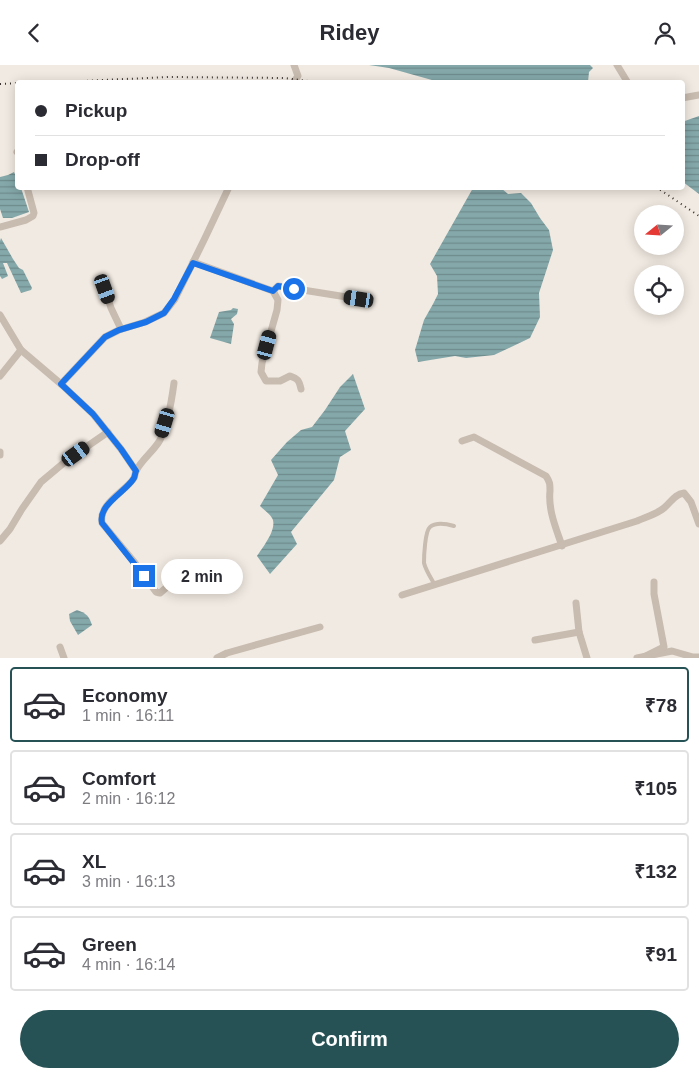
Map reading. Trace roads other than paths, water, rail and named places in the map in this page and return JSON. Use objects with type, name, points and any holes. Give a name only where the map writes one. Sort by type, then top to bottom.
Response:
[{"type":"street","points":[[294,65],[298,76],[295,80]]},
{"type":"street","points":[[617,65],[626,80]]},
{"type":"street","points":[[685,97],[699,95]]},
{"type":"street","points":[[0,227],[26,220],[33,216],[34,213],[28,190]]},
{"type":"street","points":[[61,384],[105,337],[122,329],[146,322],[164,313],[174,299],[193,263],[228,190]]},
{"type":"street","points":[[193,263],[273,291],[278,300],[277,310],[261,372],[266,381],[280,381],[290,376],[300,382],[301,389]]},
{"type":"street","points":[[273,291],[278,286],[359,299]]},
{"type":"street","points":[[105,289],[111,308],[122,329]]},
{"type":"street","points":[[0,315],[21,350],[93,414],[136,471]]},
{"type":"street","points":[[1,371],[21,350]]},
{"type":"street","points":[[174,383],[160,440],[140,464],[134,479],[115,497],[102,514],[102,523],[156,592],[160,593],[174,581]]},
{"type":"street","points":[[0,541],[42,482],[66,461],[108,432]]},
{"type":"street","points":[[462,441],[474,437],[546,476],[550,480],[551,513],[562,545]]},
{"type":"street","points":[[402,595],[637,521],[663,509],[682,493],[691,502],[699,524]]},
{"type":"street","points":[[641,657],[664,647],[654,594],[654,582]]},
{"type":"street","points":[[576,603],[579,633],[587,658]]},
{"type":"street","points":[[218,658],[320,627]]},
{"type":"street","points":[[535,639],[579,633]]},
{"type":"street","points":[[60,647],[64,658]]},
{"type":"street","points":[[641,657],[672,651],[699,657]]},
{"type":"lane","points":[[435,585],[424,563],[428,529],[436,525],[448,524],[454,526]]},
{"type":"water","points":[[369,65],[590,65],[593,68],[589,72],[588,80],[432,80],[389,68]]},
{"type":"water","points":[[699,116],[699,194],[685,184],[685,121]]},
{"type":"water","points":[[14,172],[15,190],[22,190],[29,212],[12,218],[3,218],[0,209],[0,177]]},
{"type":"water","points":[[472,190],[503,190],[508,194],[521,193],[531,203],[549,230],[553,250],[539,293],[540,317],[530,338],[494,355],[466,358],[455,356],[418,362],[415,350],[424,320],[438,294],[437,276],[430,264]]},
{"type":"water","points":[[1,238],[19,268],[23,270],[32,288],[31,290],[21,293],[7,263],[3,263],[8,276],[2,279],[0,276]]},
{"type":"water","points":[[233,308],[238,309],[237,314],[231,319],[234,324],[231,344],[210,338],[219,312]]},
{"type":"water","points":[[353,374],[365,409],[345,431],[351,450],[340,457],[334,480],[291,532],[297,544],[270,574],[257,556],[273,527],[271,517],[260,506],[278,475],[271,460],[301,430],[312,427],[340,387]]},
{"type":"water","points":[[77,610],[87,615],[92,625],[78,635],[70,621],[69,614]]},
{"type":"railway","points":[[103,80],[169,77],[284,78],[300,80]]},
{"type":"railway","points":[[0,84],[15,83]]},
{"type":"railway","points":[[660,190],[699,216]]}]
